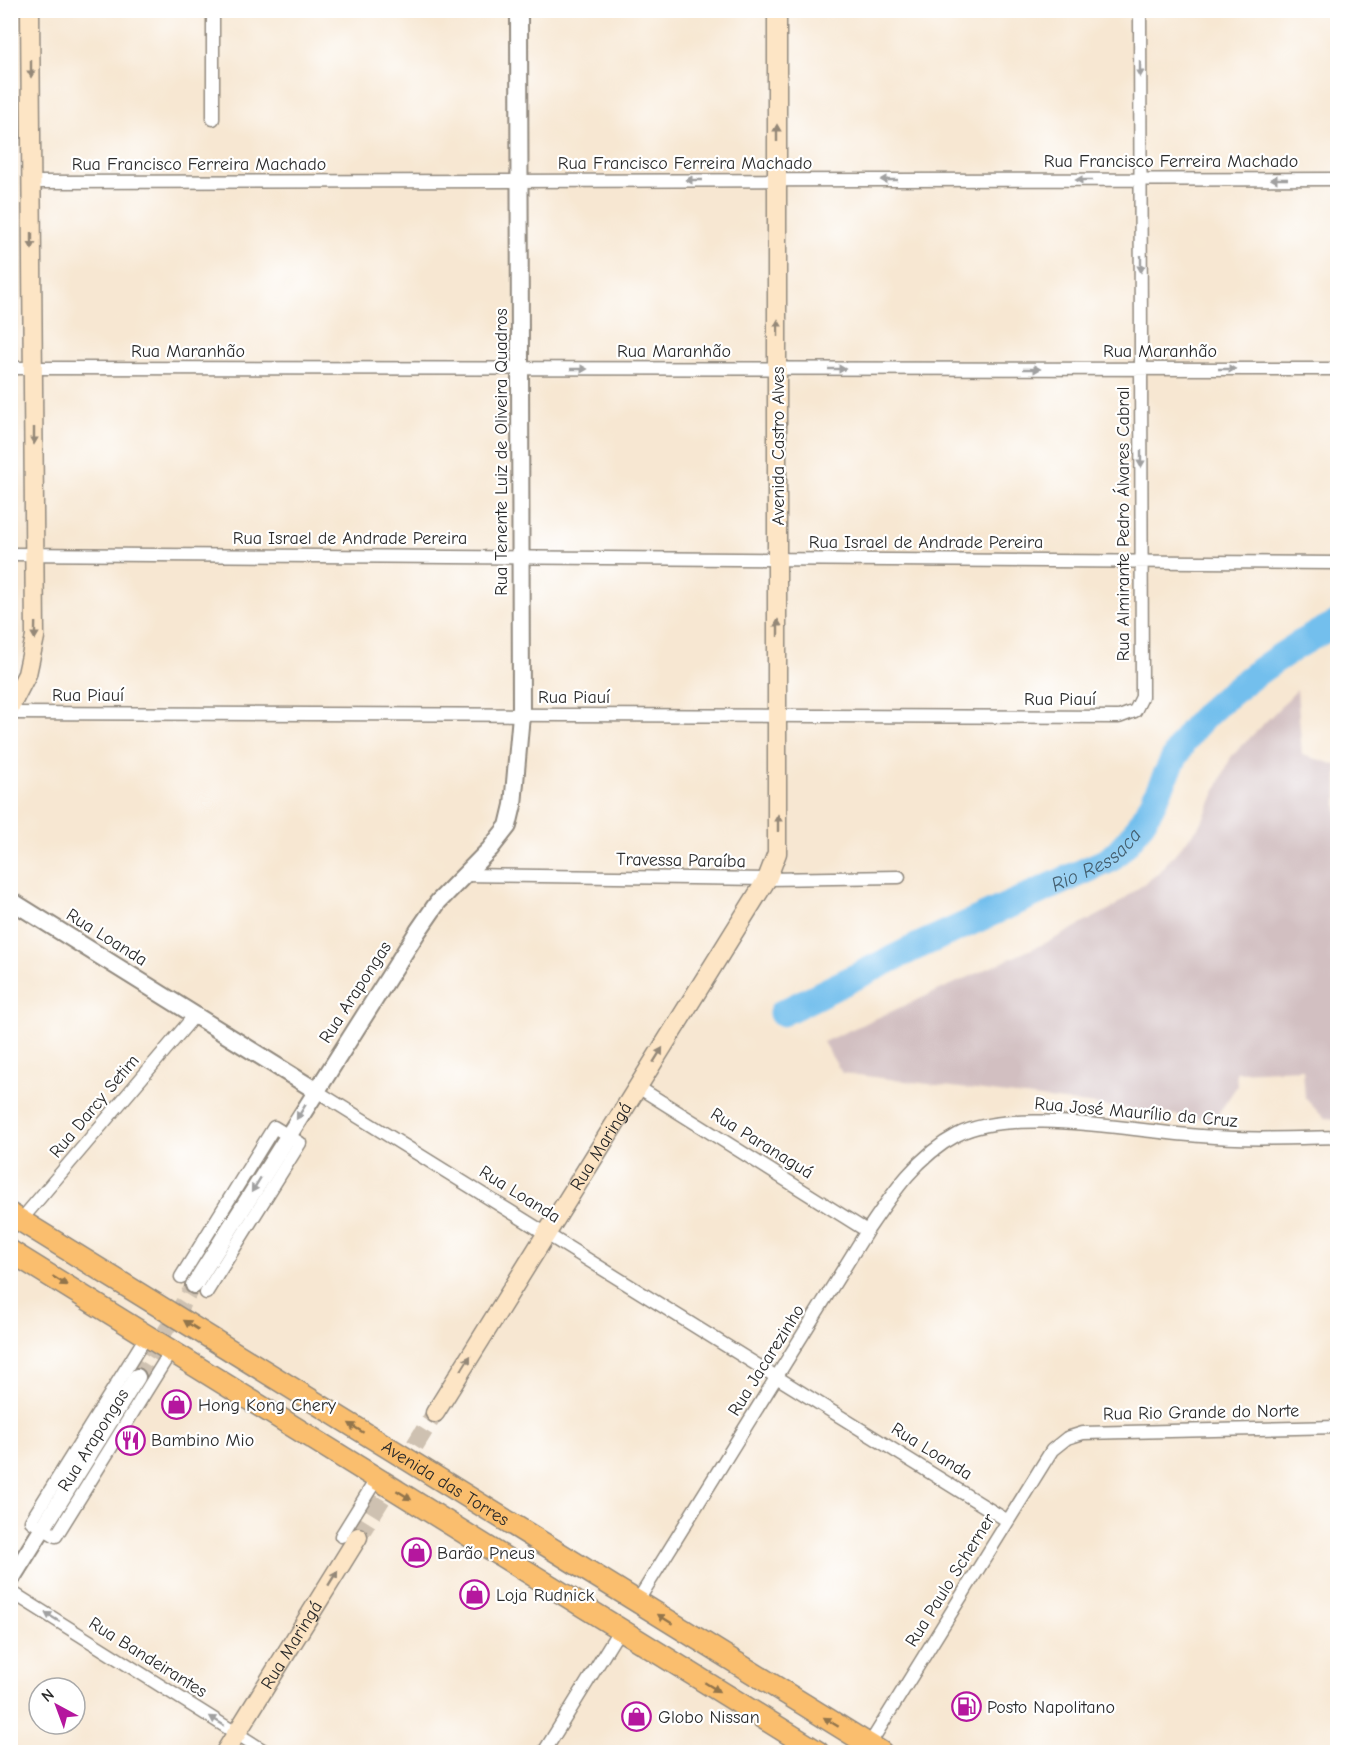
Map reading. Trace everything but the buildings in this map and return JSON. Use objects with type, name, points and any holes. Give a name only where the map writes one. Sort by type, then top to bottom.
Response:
[{"type":"highway","name":"Avenida das Torres","points":[[16,1217],[875,1749]]},
{"type":"highway","name":"Avenida das Torres","points":[[10,1251],[818,1752]]},
{"type":"main road","points":[[10,707],[27,674],[33,654],[35,554],[30,10]]},
{"type":"main road","name":"Avenida Castro Alves","points":[[767,879],[777,853],[778,841],[777,10]]},
{"type":"main road","name":"Rua Maringá","points":[[435,1413],[767,879]]},
{"type":"main road","name":"Rua Maringá","points":[[225,1752],[350,1537]]},
{"type":"street","points":[[213,10],[213,119]]},
{"type":"street","name":"Rua Tenente Luiz de Oliveira Quadros","points":[[463,875],[490,849],[507,826],[513,806],[521,715],[519,10]]},
{"type":"street","name":"Rua Almirante Pedro Álvares Cabral","points":[[1136,711],[1142,697],[1140,10]]},
{"type":"street","name":"Rua Francisco Ferreira Machado","points":[[32,182],[1338,179]]},
{"type":"street","name":"Rua Maranhão","points":[[10,368],[1338,369]]},
{"type":"street","name":"Rua Israel de Andrade Pereira","points":[[10,554],[1338,563]]},
{"type":"street","name":"Rua Piauí","points":[[10,713],[1119,717],[1136,711]]},
{"type":"street","name":"Travessa Paraíba","points":[[463,875],[767,879],[898,877]]},
{"type":"street","name":"Rua Arapongas","points":[[194,1285],[315,1090],[418,931],[438,902],[463,875]]},
{"type":"street","name":"Rua Loanda","points":[[10,900],[1008,1521]]},
{"type":"street","name":"Rua Darcy Setim","points":[[16,1217],[195,1015]]},
{"type":"street","name":"Rua Paranaguá","points":[[638,1087],[867,1231]]},
{"type":"street","name":"Rua José Maurílio da Cruz","points":[[938,1147],[958,1134],[980,1126],[1031,1121],[1235,1139],[1338,1137]]},
{"type":"street","name":"Rua Jacarezinho","points":[[637,1602],[867,1231],[905,1177],[938,1147]]},
{"type":"street","name":"Rua Arapongas","points":[[147,1335],[31,1521],[56,1536],[171,1351]]},
{"type":"street","name":"Rua Arapongas","points":[[10,1581],[137,1377]]},
{"type":"street","name":"Rua Rio Grande do Norte","points":[[1067,1438],[1083,1433],[1338,1427]]},
{"type":"street","name":"Rua Paulo Scherner","points":[[875,1749],[1008,1521],[1052,1450],[1067,1438]]},
{"type":"street","points":[[350,1537],[377,1478]]},
{"type":"street","name":"Rua Bandeirantes","points":[[10,1592],[266,1752]]},
{"type":"street","points":[[544,1752],[620,1629]]},
{"type":"shaded area","points":[[1297,690],[1302,755],[1337,765],[1337,1119],[1324,1118],[1305,1098],[1303,1069],[1236,1072],[1237,1086],[1214,1120],[842,1073],[823,1042],[1052,940],[1112,908],[1157,874],[1201,824],[1231,757]]},
{"type":"waterway","name":"Rio Ressaca","points":[[782,1013],[916,947],[1109,860],[1123,847],[1144,819],[1182,744],[1211,710],[1275,660],[1338,623]]},
{"type":"tunnel","points":[[137,1377],[194,1285]]},
{"type":"tunnel","points":[[358,1537],[435,1413]]},
{"type":"place","name":"Hong Kong Chery","points":[[177,1405]]},
{"type":"place","name":"Bambino Mio","points":[[130,1440]]},
{"type":"place","name":"Barão Pneus","points":[[416,1553]]},
{"type":"place","name":"Loja Rudnick","points":[[475,1595]]},
{"type":"place","name":"Posto Napolitano","points":[[966,1707]]},
{"type":"place","name":"Globo Nissan","points":[[637,1717]]}]
